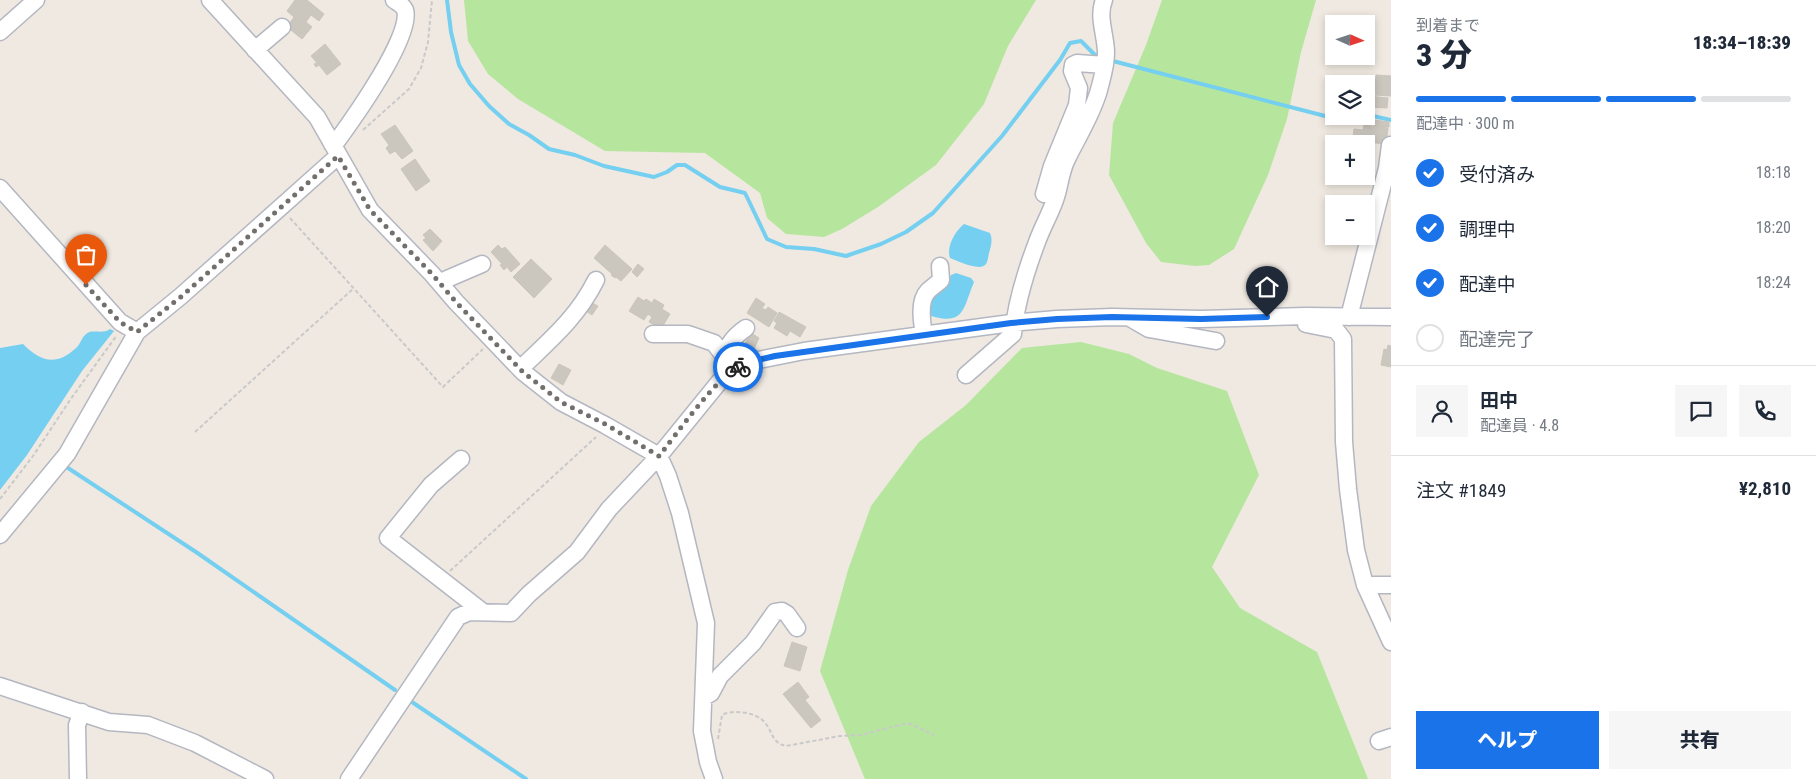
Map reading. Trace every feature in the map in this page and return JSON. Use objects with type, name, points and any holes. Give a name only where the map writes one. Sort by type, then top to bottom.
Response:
[{"type":"street","points":[[0,32],[36,0]]},
{"type":"street","points":[[210,0],[317,118],[370,210],[520,369],[561,402],[608,426],[659,456],[668,476],[680,513],[706,624],[702,731],[708,762],[714,779]]},
{"type":"street","points":[[0,535],[67,454],[130,328],[182,296],[280,207],[335,150],[337,141],[358,112],[394,52],[402,34],[404,9],[401,4],[394,0]]},
{"type":"street","points":[[966,375],[1013,334],[1014,323],[1030,262],[1056,198],[1066,160],[1090,115],[1105,65],[1106,52],[1101,17],[1104,0]]},
{"type":"street","points":[[255,50],[282,27]]},
{"type":"street","points":[[1044,194],[1052,166],[1077,105],[1079,88],[1072,71],[1073,65],[1077,63],[1105,65]]},
{"type":"street","points":[[1349,317],[1384,177],[1390,145]]},
{"type":"street","points":[[0,188],[120,322],[130,328]]},
{"type":"street","points":[[441,284],[447,279],[482,264]]},
{"type":"street","points":[[924,335],[921,314],[924,300],[927,292],[941,280],[940,266]]},
{"type":"street","points":[[520,369],[569,322],[588,298],[596,280]]},
{"type":"street","points":[[1306,316],[1306,324],[1336,330],[1344,339],[1344,442],[1356,550],[1365,585],[1391,642]]},
{"type":"street","points":[[348,779],[458,617],[469,612],[511,613],[528,594],[577,552],[609,509],[659,456],[720,381],[733,370],[753,361],[775,356],[924,335],[1014,323],[1066,319],[1128,317],[1201,319],[1306,316],[1391,317]]},
{"type":"street","points":[[1128,317],[1148,328],[1216,341]]},
{"type":"street","points":[[729,373],[724,363],[724,356],[732,340],[746,328]]},
{"type":"street","points":[[653,334],[688,334],[714,343],[724,356]]},
{"type":"street","points":[[460,459],[432,485],[388,538],[483,612]]},
{"type":"street","points":[[1365,585],[1391,585]]},
{"type":"street","points":[[704,697],[711,693],[720,676],[753,643],[775,612],[782,610],[797,628]]},
{"type":"street","points":[[0,686],[109,722],[148,725],[195,743],[265,779]]},
{"type":"street","points":[[78,779],[77,725],[82,712]]},
{"type":"path","points":[[357,135],[409,89],[421,68],[428,42],[432,0]]},
{"type":"path","points":[[280,207],[443,387],[493,340]]},
{"type":"path","points":[[195,432],[354,288]]},
{"type":"path","points":[[0,499],[33,456],[70,400],[130,328]]},
{"type":"path","points":[[441,579],[608,426]]},
{"type":"path","points":[[708,762],[714,758],[722,715],[728,712],[738,712],[759,718],[765,722],[774,740],[786,746],[840,736],[861,735],[904,724],[911,724],[934,735]]},
{"type":"green space","points":[[464,0],[1036,0],[1008,46],[984,104],[936,165],[878,207],[842,229],[824,237],[786,234],[767,218],[760,193],[705,153],[605,151],[518,99],[488,74],[468,41]]},
{"type":"green space","points":[[1162,0],[1316,0],[1301,52],[1287,119],[1268,175],[1234,249],[1209,265],[1195,266],[1161,262],[1146,243],[1109,175],[1113,123],[1146,45]]},
{"type":"green space","points":[[1081,342],[1129,354],[1157,368],[1227,391],[1259,475],[1212,567],[1240,608],[1317,652],[1368,779],[865,779],[820,671],[848,570],[871,506],[919,442],[966,405],[1022,348]]},
{"type":"water","points":[[964,224],[990,233],[991,243],[988,259],[982,267],[968,265],[950,258],[949,249],[952,240]]},
{"type":"water","points":[[956,273],[971,278],[974,282],[965,307],[961,313],[951,319],[931,316],[929,311],[930,302],[946,286],[951,275]]},
{"type":"water","points":[[110,329],[114,331],[82,371],[27,455],[0,490],[0,348],[23,344],[42,358],[55,360],[69,354],[79,345],[87,333]]},
{"type":"building","points":[[295,0],[307,0],[324,14],[319,21],[311,15],[306,22],[312,27],[302,39],[287,27],[294,17],[287,11]]},
{"type":"building","points":[[325,44],[341,64],[327,75],[319,65],[316,67],[314,64],[317,63],[311,56]]},
{"type":"building","points":[[1376,75],[1391,76],[1391,96],[1375,95]]},
{"type":"building","points":[[1375,97],[1388,98],[1387,108],[1375,107]]},
{"type":"building","points":[[1375,120],[1389,122],[1389,127],[1374,126]]},
{"type":"building","points":[[395,125],[413,151],[402,159],[395,151],[390,154],[386,148],[389,145],[381,134]]},
{"type":"building","points":[[1364,125],[1388,128],[1386,144],[1375,143],[1375,135],[1353,135],[1354,129],[1363,130]]},
{"type":"building","points":[[415,159],[430,181],[416,191],[401,169]]},
{"type":"building","points":[[430,229],[442,241],[433,251],[423,240],[426,238],[423,235]]},
{"type":"building","points":[[498,245],[502,249],[505,247],[520,264],[511,272],[507,267],[504,270],[500,265],[502,264],[491,252]]},
{"type":"building","points":[[605,245],[632,269],[621,281],[611,275],[594,258]]},
{"type":"building","points":[[531,259],[552,279],[534,298],[513,277]]},
{"type":"building","points":[[638,264],[644,269],[637,277],[632,272]]},
{"type":"building","points":[[638,297],[652,303],[654,299],[664,305],[662,309],[670,314],[661,329],[649,322],[652,317],[648,314],[644,320],[629,311]]},
{"type":"building","points":[[756,298],[765,304],[762,308],[766,310],[768,307],[777,313],[769,327],[747,313]]},
{"type":"building","points":[[592,303],[598,306],[592,315],[586,311]]},
{"type":"building","points":[[779,312],[806,327],[800,337],[790,331],[787,336],[774,328],[777,323],[774,321]]},
{"type":"building","points":[[751,333],[759,338],[754,349],[745,344]]},
{"type":"building","points":[[1388,345],[1391,346],[1391,367],[1381,365],[1384,349],[1387,350]]},
{"type":"building","points":[[559,364],[571,370],[563,385],[551,378]]},
{"type":"building","points":[[792,642],[807,647],[800,671],[784,666]]},
{"type":"building","points":[[798,682],[809,697],[805,700],[821,720],[811,728],[783,694]]},
{"type":"waterway","points":[[447,0],[451,32],[459,65],[470,84],[489,106],[509,124],[549,149],[575,155],[604,166],[654,177],[667,172],[677,165],[685,165],[720,187],[745,193],[767,239],[786,247],[814,249],[846,256],[881,244],[906,232],[933,213],[1002,136],[1060,60],[1070,43],[1081,41],[1095,55],[1102,57]]},
{"type":"waterway","points":[[1109,60],[1329,117],[1348,121],[1373,116],[1391,120]]},
{"type":"waterway","points":[[68,468],[196,552],[395,690]]},
{"type":"waterway","points":[[409,700],[526,779]]},
{"type":"way so far","points":[[86,285],[120,322],[137,332],[182,296],[338,156],[370,210],[523,372],[561,402],[605,424],[659,456],[720,381],[738,367]]},
{"type":"route","points":[[738,367],[753,361],[804,351],[1011,323],[1112,317],[1201,319],[1267,317]]}]
